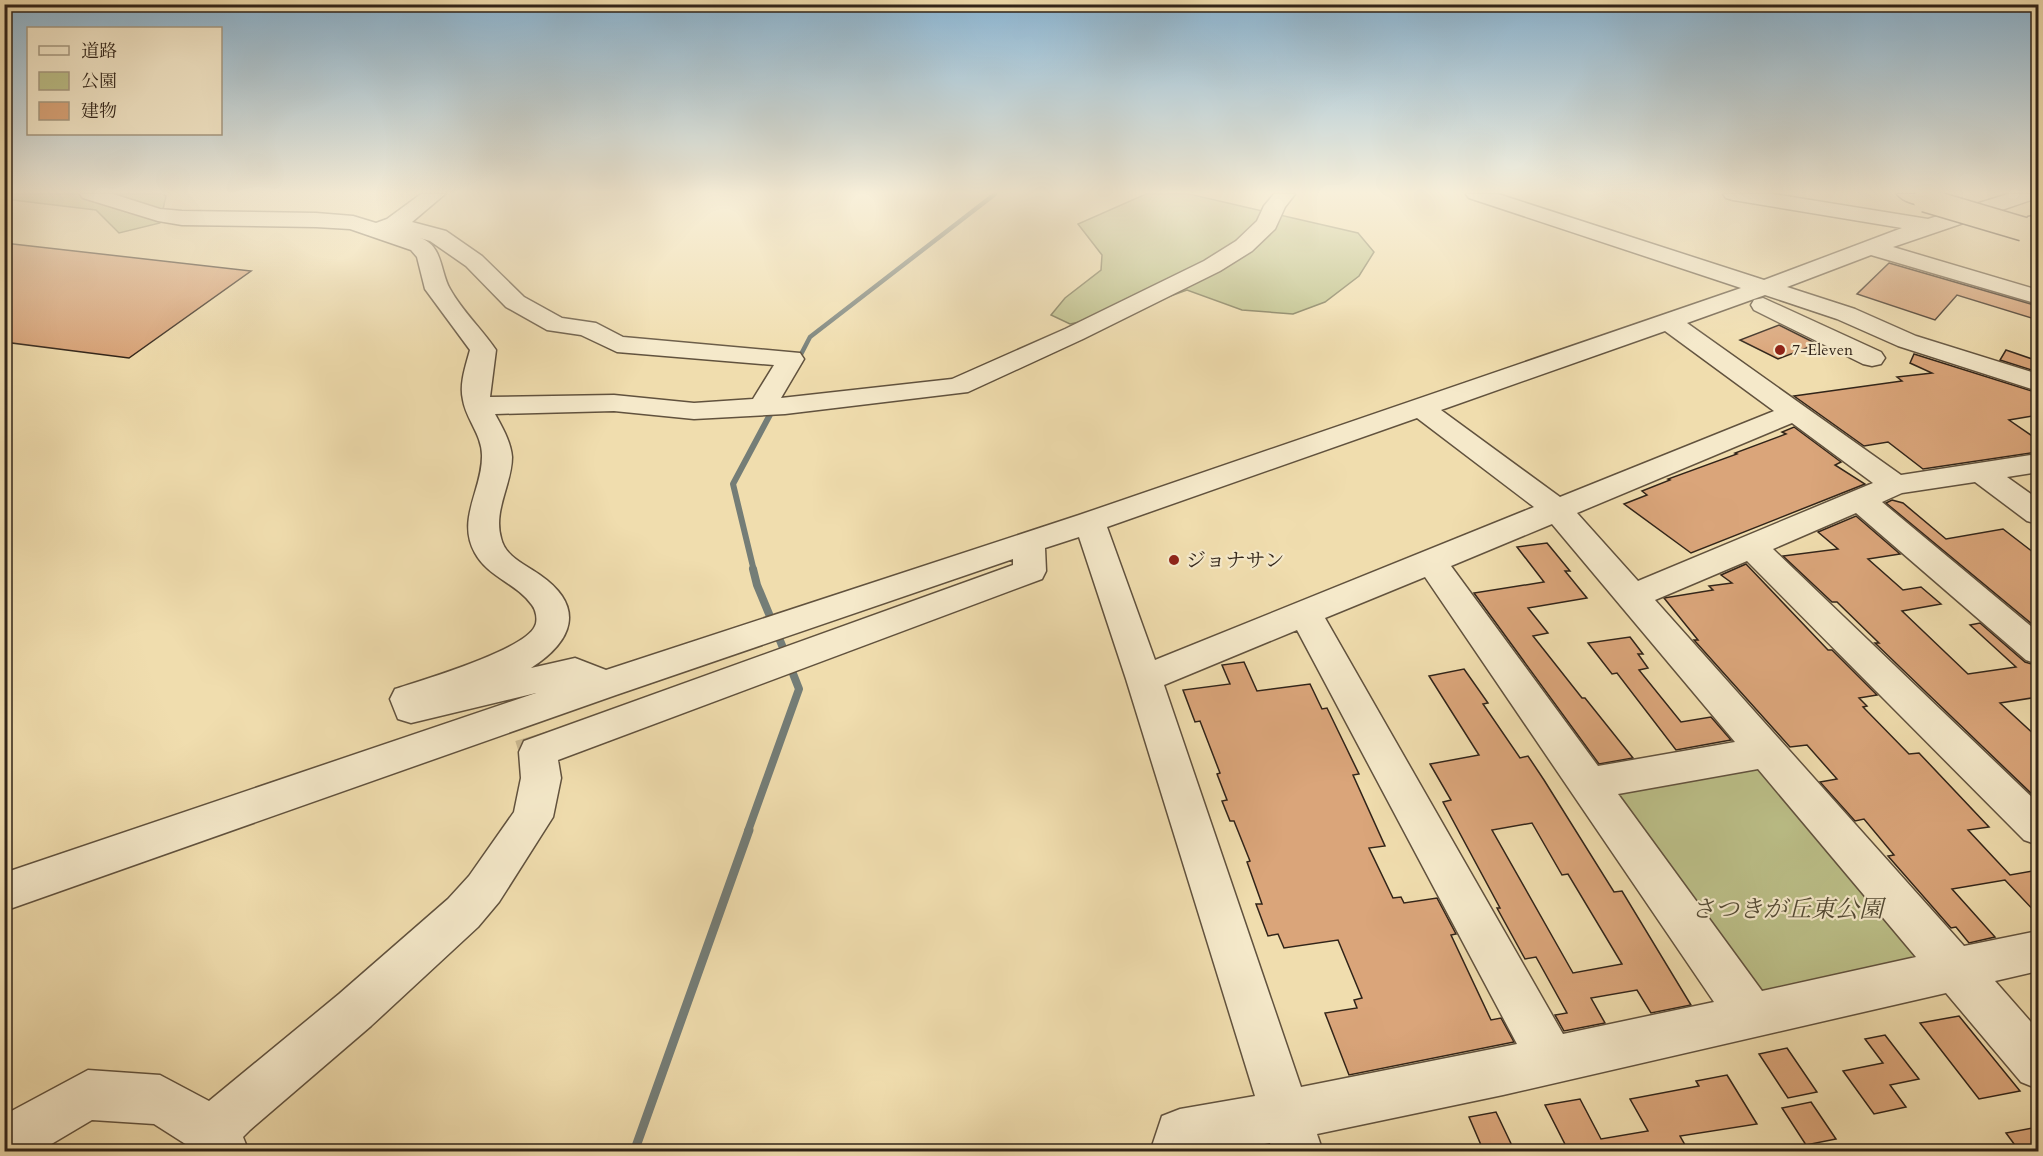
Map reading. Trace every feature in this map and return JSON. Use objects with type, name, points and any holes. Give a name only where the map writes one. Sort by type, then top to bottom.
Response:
[{"type":"street","points":[[421,248],[428,257],[437,289],[483,350],[476,397],[498,456],[483,525],[485,542],[496,559],[538,590],[549,603],[555,621],[552,632],[530,651],[516,669],[408,699],[411,709],[575,671],[603,685]]},
{"type":"street","points":[[455,248],[474,261],[515,302],[556,325],[587,328],[617,344],[791,359],[773,407]]},
{"type":"street","points":[[479,406],[614,403],[694,411],[773,407],[958,386],[1074,334],[1212,266],[1241,248]]},
{"type":"street","points":[[1628,248],[1753,292],[1846,314],[1907,341],[2038,382]]},
{"type":"street","points":[[4,892],[603,685],[1029,543],[1421,408],[1753,292],[1870,248],[2038,297]]},
{"type":"street","points":[[1753,292],[1872,358]]},
{"type":"street","points":[[1668,321],[1895,485]]},
{"type":"street","points":[[1421,408],[1557,510],[2038,1065]]},
{"type":"street","points":[[1144,679],[1795,412]]},
{"type":"street","points":[[1632,597],[1895,485],[2038,463]]},
{"type":"street","points":[[1981,472],[2038,514]]},
{"type":"street","points":[[1860,500],[2038,651]]},
{"type":"street","points":[[1090,522],[1144,679],[1292,1134]]},
{"type":"street","points":[[4,1143],[88,1095],[160,1100],[220,1142],[232,1112],[355,1010],[470,905],[484,889],[532,818],[541,778],[538,752],[1030,571],[1029,543]]},
{"type":"street","points":[[1752,547],[2038,828]]},
{"type":"street","points":[[1431,561],[1750,1014]]},
{"type":"street","points":[[1305,613],[1551,1060]]},
{"type":"street","points":[[1587,784],[1767,752]]},
{"type":"street","points":[[1175,1152],[1180,1134],[1292,1134],[1551,1060],[2038,951]]},
{"type":"green space","points":[[1097,248],[1371,248],[1374,252],[1359,276],[1325,302],[1293,314],[1242,310],[1187,290],[1123,313],[1070,324],[1051,315],[1065,298],[1101,270],[1102,255]]},
{"type":"green space","name":"さつきが丘東公園","points":[[1753,760],[1925,964],[1764,994],[1608,793]]},
{"type":"building","points":[[4,248],[48,248],[251,271],[129,358],[4,342]]},
{"type":"building","points":[[1889,263],[2038,306],[2038,320],[1957,295],[1935,320],[1857,294]]},
{"type":"building","name":"7-Eleven","points":[[1779,325],[1817,344],[1778,359],[1740,340]]},
{"type":"building","points":[[2006,350],[2038,361],[2038,372],[2000,360]]},
{"type":"building","points":[[1914,354],[2038,393],[2038,415],[2009,420],[2038,440],[2038,452],[1923,469],[1888,442],[1864,446],[1794,396],[1902,381],[1897,377],[1932,373],[1910,363]]},
{"type":"building","points":[[1794,427],[1841,462],[1835,465],[1865,484],[1691,553],[1624,504],[1647,495],[1642,491],[1670,480],[1668,479],[1786,434],[1782,432]]},
{"type":"building","points":[[1892,500],[1903,503],[1946,539],[2003,529],[2038,556],[2038,629],[1886,503]]},
{"type":"building","points":[[1856,516],[1900,554],[1868,559],[1903,590],[1921,587],[1941,604],[1902,611],[1968,674],[2016,667],[1970,625],[1980,623],[2025,662],[2038,666],[2038,697],[2000,703],[2038,738],[2038,800],[1875,643],[1879,643],[1837,602],[1832,602],[1783,556],[1838,549],[1818,532]]},
{"type":"building","points":[[1547,543],[1570,571],[1565,571],[1587,598],[1528,608],[1548,633],[1533,636],[1633,758],[1599,764],[1474,593],[1544,582],[1517,547]]},
{"type":"building","points":[[1746,564],[1828,650],[1832,650],[1877,695],[1859,698],[1867,706],[1863,707],[1909,754],[1919,753],[1989,827],[1968,830],[2010,875],[2038,870],[2038,915],[2005,880],[1952,889],[1995,937],[1969,943],[1956,927],[1951,928],[1888,856],[1894,855],[1864,819],[1855,821],[1820,782],[1837,779],[1807,745],[1790,747],[1694,640],[1698,640],[1664,598],[1713,590],[1709,586],[1732,583],[1721,575]]},
{"type":"building","points":[[1630,637],[1643,654],[1638,654],[1648,668],[1639,670],[1681,722],[1711,717],[1731,740],[1676,750],[1617,673],[1612,674],[1588,643]]},
{"type":"building","points":[[1244,662],[1257,691],[1310,684],[1322,709],[1327,708],[1359,774],[1353,775],[1385,846],[1369,848],[1393,898],[1401,897],[1404,903],[1437,898],[1456,934],[1451,935],[1491,1020],[1501,1018],[1514,1042],[1349,1075],[1325,1013],[1357,1008],[1354,1000],[1362,998],[1338,940],[1284,948],[1278,934],[1268,936],[1256,904],[1262,904],[1247,862],[1250,861],[1234,821],[1230,821],[1222,801],[1227,800],[1217,774],[1220,773],[1200,721],[1195,722],[1183,690],[1230,684],[1222,665]]},
{"type":"building","points":[[1464,669],[1488,703],[1483,704],[1520,758],[1528,756],[1614,892],[1622,891],[1691,1005],[1651,1013],[1637,990],[1591,998],[1605,1023],[1564,1031],[1555,1015],[1567,1013],[1536,957],[1525,959],[1443,802],[1451,800],[1430,764],[1479,755],[1429,676]],"holes":[[[1532,823],[1562,875],[1568,874],[1622,964],[1573,973],[1492,830]]]},
{"type":"building","points":[[1959,1016],[2020,1091],[1979,1099],[1920,1023]]},
{"type":"building","points":[[1885,1035],[1919,1079],[1890,1085],[1906,1107],[1874,1114],[1843,1071],[1883,1063],[1865,1039]]},
{"type":"building","points":[[1787,1048],[1817,1092],[1788,1098],[1759,1054]]},
{"type":"building","points":[[1727,1075],[1757,1124],[1680,1136],[1689,1152],[1569,1152],[1545,1105],[1580,1099],[1601,1139],[1648,1131],[1630,1099],[1699,1086],[1696,1081]]},
{"type":"building","points":[[1811,1102],[1836,1139],[1806,1145],[1782,1108]]},
{"type":"building","points":[[1496,1112],[1515,1152],[1484,1152],[1469,1117]]},
{"type":"building","points":[[2038,1127],[2038,1152],[2020,1152],[2006,1133]]},
{"type":"waterway","points":[[797,362],[810,337],[925,248]]},
{"type":"waterway","points":[[754,571],[733,484],[773,409]]},
{"type":"waterway","points":[[753,569],[757,585],[786,655]]},
{"type":"waterway","points":[[748,831],[799,689],[790,666]]},
{"type":"waterway","points":[[634,1152],[749,830]]},
{"type":"tunnel","points":[[517,683],[538,752]]},
{"type":"place","name":"7-Eleven","points":[[1780,350]]},
{"type":"place","name":"ジョナサン","points":[[1174,560]]}]
